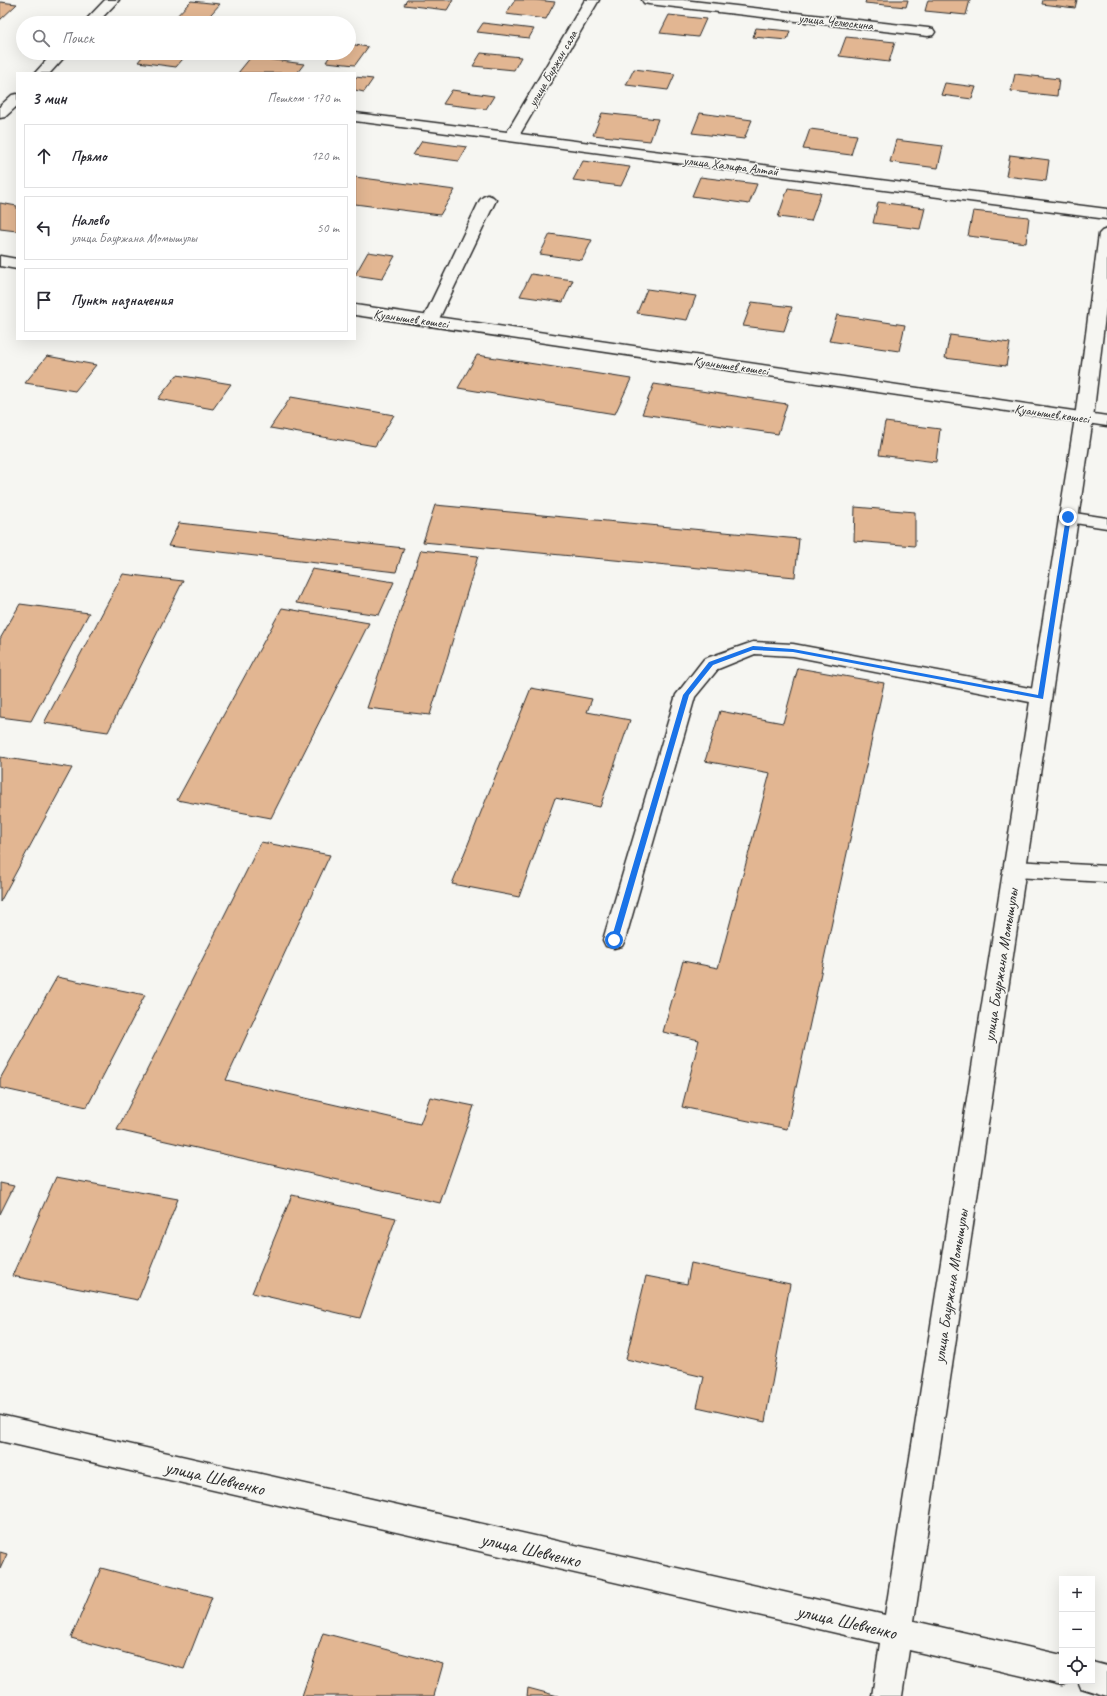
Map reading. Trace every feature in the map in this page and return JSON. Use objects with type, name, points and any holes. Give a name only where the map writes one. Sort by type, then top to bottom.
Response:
[{"type":"street","points":[[95,0],[111,1]]},
{"type":"street","name":"улица Биржан сала","points":[[512,136],[592,0]]},
{"type":"street","name":"улица Челюскина","points":[[649,0],[928,32]]},
{"type":"street","points":[[97,16],[111,1]]},
{"type":"street","points":[[43,72],[54,60]]},
{"type":"street","points":[[0,114],[16,99]]},
{"type":"street","name":"улица Халифа Алтай","points":[[356,117],[512,136],[1107,214]]},
{"type":"street","points":[[430,321],[488,200]]},
{"type":"street","name":"улица Бауржана Момышулы","points":[[887,1696],[1084,418],[1107,234]]},
{"type":"street","points":[[0,261],[16,264]]},
{"type":"street","name":"Қуанышев көшесі","points":[[356,310],[1107,421]]},
{"type":"street","name":"улица Шевченко","points":[[0,1428],[1059,1669]]},
{"type":"street","points":[[1095,1679],[1107,1681]]},
{"type":"lane","points":[[1068,517],[1107,523]]},
{"type":"lane","points":[[614,940],[686,695],[711,664],[753,648],[793,650],[1040,697]]},
{"type":"lane","points":[[1014,869],[1107,874]]},
{"type":"building","points":[[407,0],[453,0],[447,10],[404,5]]},
{"type":"building","points":[[515,0],[555,2],[546,19],[506,14]]},
{"type":"building","points":[[866,0],[908,0],[906,7],[865,3]]},
{"type":"building","points":[[928,0],[970,0],[966,15],[925,11]]},
{"type":"building","points":[[1043,0],[1077,0],[1075,8],[1042,4]]},
{"type":"building","points":[[191,1],[220,4],[209,16],[177,16]]},
{"type":"building","points":[[0,2],[17,4],[0,20]]},
{"type":"building","points":[[669,15],[706,19],[698,37],[660,33]]},
{"type":"building","points":[[483,23],[534,29],[529,38],[477,32]]},
{"type":"building","points":[[756,28],[790,31],[787,40],[753,37]]},
{"type":"building","points":[[846,37],[895,42],[889,62],[839,56]]},
{"type":"building","points":[[356,45],[368,47],[355,65],[326,62],[327,60],[356,60]]},
{"type":"building","points":[[481,53],[521,57],[514,70],[473,66]]},
{"type":"building","points":[[140,60],[182,60],[176,67],[138,62]]},
{"type":"building","points":[[249,60],[274,60],[304,64],[298,72],[239,72]]},
{"type":"building","points":[[634,69],[675,74],[668,90],[626,85]]},
{"type":"building","points":[[1015,74],[1059,79],[1057,96],[1011,91]]},
{"type":"building","points":[[356,77],[373,79],[364,92],[356,90]]},
{"type":"building","points":[[945,83],[976,87],[972,99],[941,95]]},
{"type":"building","points":[[452,90],[494,96],[486,109],[443,104]]},
{"type":"building","points":[[602,113],[658,119],[650,141],[593,135]]},
{"type":"building","points":[[700,113],[752,120],[744,139],[692,133]]},
{"type":"building","points":[[810,129],[857,135],[851,155],[803,149]]},
{"type":"building","points":[[896,140],[943,146],[938,168],[890,162]]},
{"type":"building","points":[[422,141],[467,147],[459,161],[413,155]]},
{"type":"building","points":[[1010,155],[1049,160],[1046,181],[1006,176]]},
{"type":"building","points":[[583,161],[630,167],[621,186],[573,180]]},
{"type":"building","points":[[356,177],[455,190],[440,215],[356,204]]},
{"type":"building","points":[[700,177],[757,184],[749,204],[692,196]]},
{"type":"building","points":[[788,188],[821,193],[811,221],[778,217]]},
{"type":"building","points":[[878,202],[925,208],[920,229],[873,223]]},
{"type":"building","points":[[0,203],[16,206],[16,231],[0,229]]},
{"type":"building","points":[[973,211],[1029,217],[1026,243],[968,236]]},
{"type":"building","points":[[550,234],[592,240],[582,260],[540,254]]},
{"type":"building","points":[[368,252],[395,256],[382,279],[356,275]]},
{"type":"building","points":[[531,274],[573,280],[563,302],[520,296]]},
{"type":"building","points":[[647,289],[696,296],[687,320],[637,313]]},
{"type":"building","points":[[752,302],[792,307],[784,331],[743,326]]},
{"type":"building","points":[[837,315],[905,325],[899,351],[829,341]]},
{"type":"building","points":[[950,335],[1010,343],[1006,366],[945,358]]},
{"type":"building","points":[[477,355],[631,379],[615,414],[458,388]]},
{"type":"building","points":[[47,356],[96,365],[75,391],[25,383]]},
{"type":"building","points":[[177,375],[231,384],[213,409],[158,399]]},
{"type":"building","points":[[654,384],[787,404],[778,434],[642,414]]},
{"type":"building","points":[[291,397],[394,415],[375,446],[270,428]]},
{"type":"building","points":[[885,422],[940,429],[936,462],[879,455]]},
{"type":"building","points":[[435,505],[799,539],[795,577],[423,542]]},
{"type":"building","points":[[855,507],[915,512],[915,546],[854,541]]},
{"type":"building","points":[[179,523],[404,548],[396,572],[168,546]]},
{"type":"building","points":[[421,550],[478,556],[430,715],[367,708]]},
{"type":"building","points":[[312,569],[394,582],[379,615],[296,603]]},
{"type":"building","points":[[123,574],[183,581],[108,732],[44,723]]},
{"type":"building","points":[[20,604],[89,613],[31,721],[0,717],[0,639]]},
{"type":"building","points":[[282,608],[369,623],[271,818],[177,800]]},
{"type":"building","points":[[798,668],[884,683],[787,1129],[682,1107],[699,1040],[663,1032],[683,961],[718,968],[770,773],[705,761],[720,711],[783,723]]},
{"type":"building","points":[[531,688],[592,699],[587,712],[630,720],[600,807],[555,798],[519,897],[452,884]]},
{"type":"building","points":[[0,757],[72,768],[0,902]]},
{"type":"building","points":[[261,842],[330,855],[226,1080],[420,1124],[430,1097],[474,1106],[440,1203],[117,1130]]},
{"type":"building","points":[[57,977],[145,995],[87,1107],[0,1088],[0,1079]]},
{"type":"building","points":[[56,1177],[178,1199],[138,1300],[12,1276]]},
{"type":"building","points":[[0,1183],[14,1186],[0,1214]]},
{"type":"building","points":[[292,1195],[396,1218],[360,1318],[252,1293]]},
{"type":"building","points":[[691,1263],[790,1284],[765,1422],[697,1407],[704,1377],[626,1359],[646,1276],[687,1284]]},
{"type":"building","points":[[0,1552],[7,1554],[0,1569]]},
{"type":"building","points":[[101,1568],[212,1597],[184,1669],[71,1638]]},
{"type":"building","points":[[323,1633],[443,1664],[434,1696],[302,1696]]},
{"type":"building","points":[[528,1688],[558,1696],[527,1696]]},
{"type":"route","points":[[614,940],[686,695],[711,664],[753,648],[793,650],[1040,697],[1068,517]]}]
